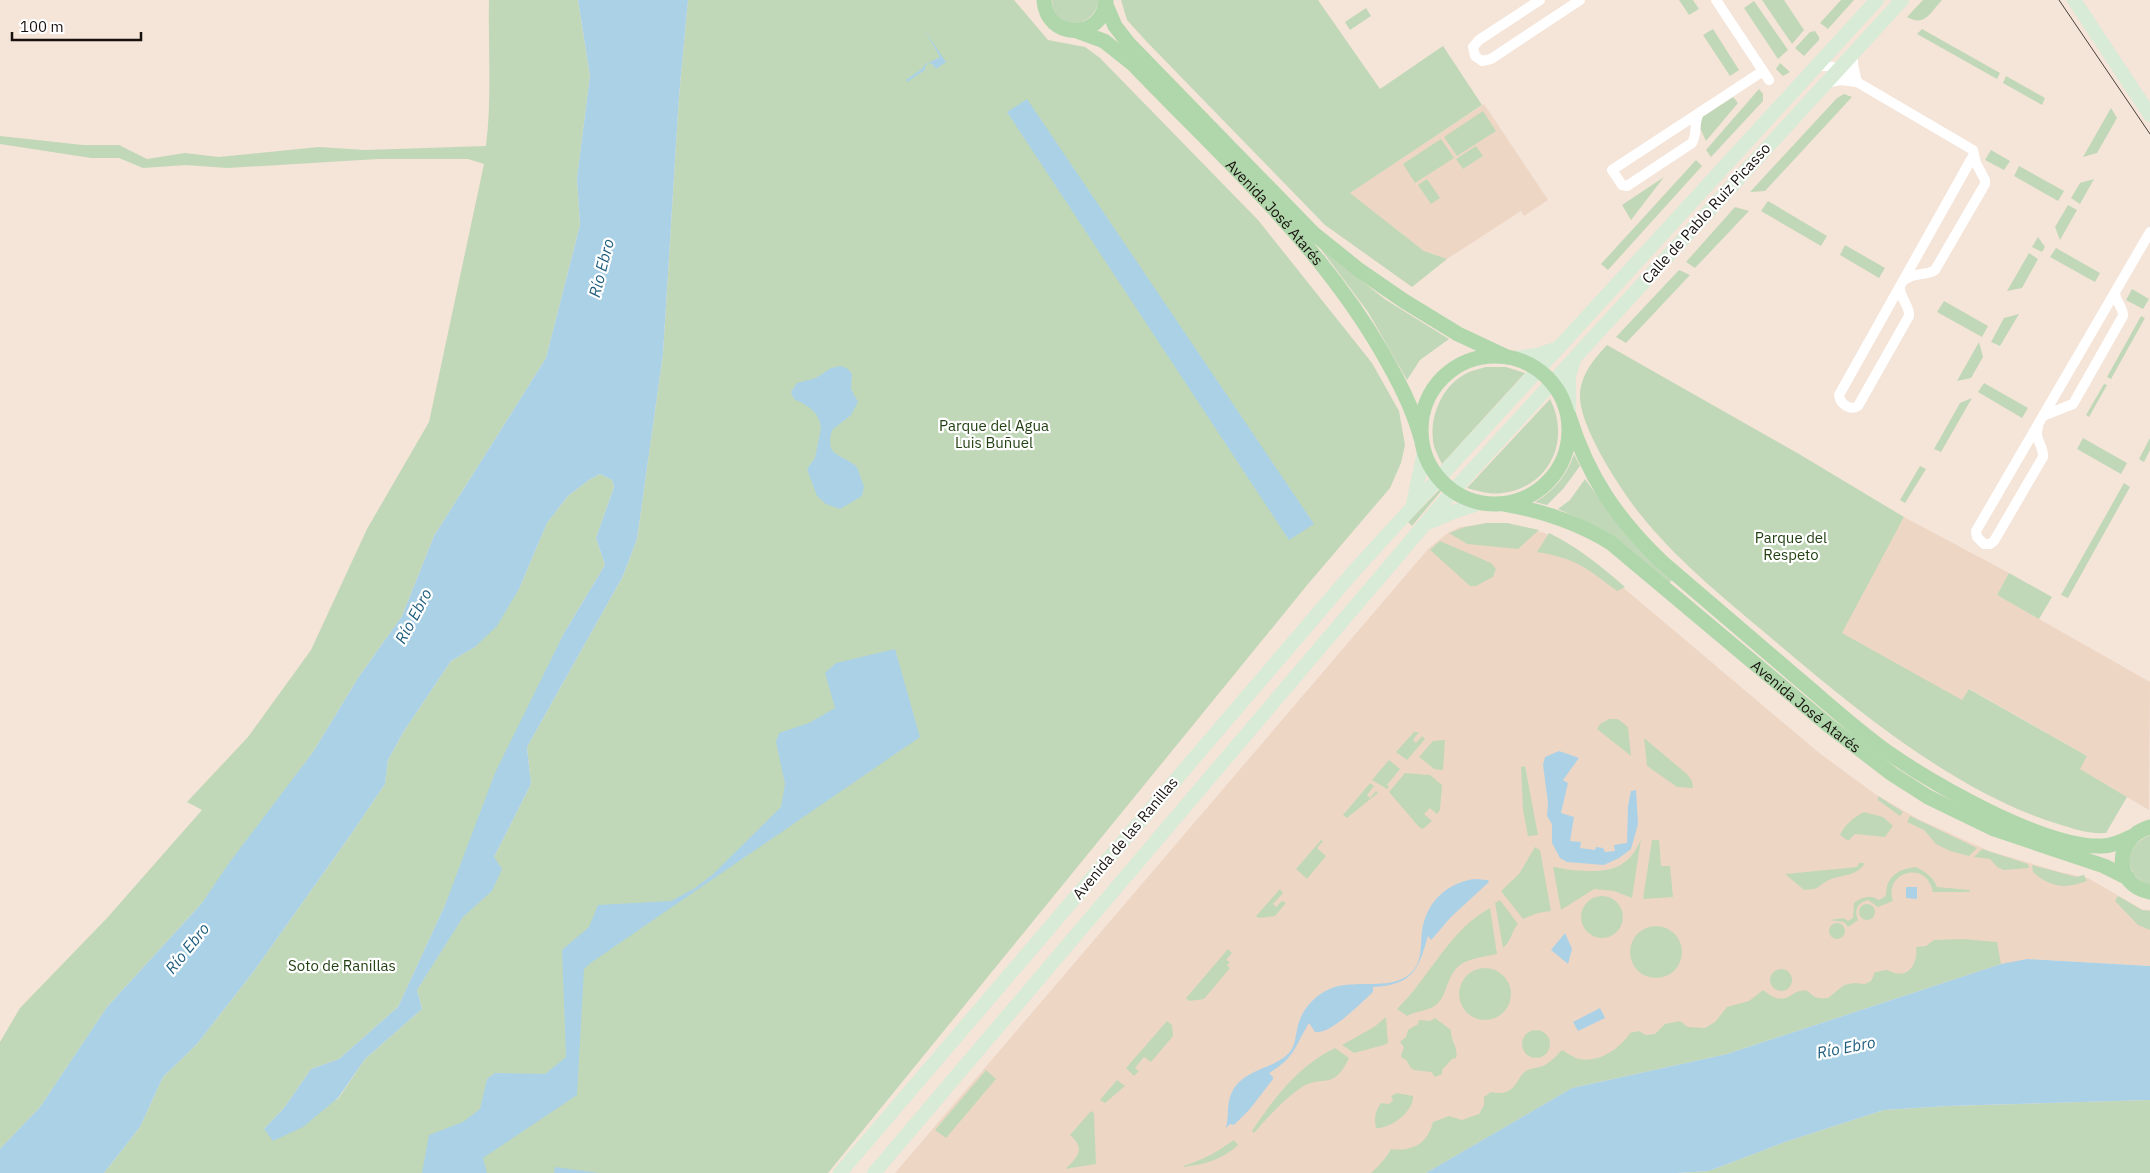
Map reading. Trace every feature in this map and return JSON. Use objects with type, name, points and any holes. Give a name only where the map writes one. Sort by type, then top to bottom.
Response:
[{"type":"main road","name":"Avenida José Atarés","points":[[1044,0],[1047,15],[1053,22],[1068,31],[1077,31],[1104,41],[1132,64],[1311,249],[1338,284],[1371,333],[1410,403],[1430,466],[1453,492]]},
{"type":"main road","name":"Calle de Pablo Ruiz Picasso","points":[[1439,478],[1877,0]]},
{"type":"main road","name":"Calle de Pablo Ruiz Picasso","points":[[1453,492],[1902,0]]},
{"type":"main road","points":[[2074,0],[2150,115]]},
{"type":"main road","name":"Avenida José Atarés","points":[[1106,2],[1115,26],[1129,44],[1313,232],[1359,270],[1404,301],[1458,334],[1539,369],[1553,382],[1563,398],[1578,447],[1592,475],[1608,501],[1640,541],[1675,573],[1886,750],[1953,793],[2045,834],[2072,842],[2096,846],[2114,844],[2143,829]]},
{"type":"main road","points":[[1077,31],[1093,26],[1104,13],[1106,2]]},
{"type":"main road","points":[[1422,445],[1421,421],[1425,405],[1432,391],[1442,378],[1454,368],[1469,360],[1480,357],[1537,355],[1559,348]]},
{"type":"main road","points":[[1453,492],[1480,503],[1504,504],[1527,497],[1553,477],[1562,464],[1568,448],[1570,432],[1569,376],[1574,358]]},
{"type":"main road","name":"Avenida de las Ranillas","points":[[1413,504],[1422,445]]},
{"type":"main road","name":"Avenida de las Ranillas","points":[[840,1173],[1126,836],[1413,504],[1439,478]]},
{"type":"main road","name":"Avenida de las Ranillas","points":[[874,1173],[1453,492]]},
{"type":"main road","name":"Avenida de las Ranillas","points":[[1425,525],[1453,512],[1480,503]]},
{"type":"main road","name":"Avenida José Atarés","points":[[1504,504],[1547,512],[1579,525],[1611,543],[1828,725],[1892,774],[1928,798],[1994,829],[2104,866],[2128,878],[2140,889],[2150,892]]},
{"type":"main road","points":[[2128,878],[2123,868],[2122,857],[2125,846],[2143,829]]},
{"type":"street","points":[[1540,0],[1475,43],[1473,47],[1475,56],[1482,61],[1491,59],[1580,0]]},
{"type":"street","points":[[1716,0],[1769,80]]},
{"type":"street","points":[[1853,53],[1853,65],[1857,82]]},
{"type":"street","points":[[1815,67],[1830,66],[1839,68],[1857,82],[1970,147],[1974,153],[1985,184],[1934,270],[1929,273],[1916,273],[1905,279]]},
{"type":"street","points":[[1699,113],[1695,122],[1697,132],[1692,143],[1627,186],[1622,185],[1612,170],[1763,71]]},
{"type":"street","points":[[1826,83],[1840,80],[1857,82]]},
{"type":"street","points":[[1679,126],[1689,126],[1695,137]]},
{"type":"street","points":[[1900,289],[1905,305],[1909,310],[1909,316],[1858,406],[1855,408],[1848,407],[1841,401],[1839,395],[1974,156]]},
{"type":"street","points":[[1960,179],[1970,173],[1981,173]]},
{"type":"street","points":[[2038,427],[2036,435],[2043,457],[1994,541],[1990,544],[1984,544],[1976,537],[1976,531],[2150,232]]},
{"type":"street","points":[[1919,255],[1917,264],[1922,272]]},
{"type":"street","points":[[2045,415],[2062,408],[2068,408],[2073,404],[2124,316],[2123,310],[2116,299],[2116,292]]},
{"type":"street","points":[[1887,311],[1896,304],[1905,305]]},
{"type":"street","points":[[2106,308],[2113,305],[2120,307]]},
{"type":"street","points":[[2055,396],[2056,403],[2062,408]]},
{"type":"street","points":[[2026,447],[2036,443],[2041,447]]},
{"type":"shaded area","points":[[1484,104],[1548,200],[1524,216],[1521,211],[1447,259],[1424,251],[1349,193]]},
{"type":"shaded area","points":[[1904,517],[2009,573],[1997,595],[2150,682],[2149,810],[2079,769],[2087,756],[1970,689],[1962,701],[1841,633]]},
{"type":"shaded area","points":[[1514,525],[1545,533],[1594,563],[1818,752],[1875,794],[1918,819],[1989,851],[2060,872],[2088,878],[2143,910],[2150,910],[2150,966],[2027,959],[1572,1088],[1426,1173],[895,1173],[1429,548],[1448,533],[1460,527]]},
{"type":"green space","points":[[489,0],[578,0],[590,76],[577,178],[580,225],[546,358],[434,536],[402,616],[358,678],[313,752],[202,903],[107,1007],[40,1107],[0,1149],[0,1042],[20,1008],[107,918],[202,810],[187,802],[248,737],[311,650],[367,529],[429,422],[484,164],[468,159],[378,159],[227,168],[186,165],[143,168],[119,158],[91,158],[0,144],[0,136],[83,145],[119,145],[147,159],[185,153],[219,157],[319,147],[365,150],[486,146],[489,92]]},
{"type":"green space","name":"Parque del Agua Luis Buñuel","points":[[688,0],[1014,0],[1048,40],[1085,47],[1100,58],[1258,220],[1372,363],[1399,411],[1405,445],[1401,463],[1390,488],[1308,584],[828,1173],[104,1173],[140,1127],[163,1077],[197,1044],[254,971],[354,830],[385,784],[388,760],[404,731],[451,661],[475,647],[519,589],[547,523],[568,496],[600,474],[612,480],[614,487],[596,538],[605,565],[564,633],[445,905],[398,1007],[339,1059],[311,1069],[284,1108],[264,1129],[338,1099],[365,1059],[422,1009],[417,990],[463,916],[492,891],[494,857],[531,784],[527,747],[623,576],[637,539],[663,354],[679,96]]},
{"type":"green space","points":[[1052,0],[1099,0],[1095,10],[1089,17],[1082,22],[1074,23],[1066,22],[1059,17],[1054,10]]},
{"type":"green space","points":[[1121,0],[1318,0],[1380,89],[1443,46],[1482,105],[1350,193],[1424,251],[1447,259],[1412,287],[1325,225],[1127,20]]},
{"type":"green space","points":[[1679,0],[1693,0],[1699,9],[1689,15]]},
{"type":"green space","points":[[1762,0],[1784,0],[1804,30],[1792,44]]},
{"type":"green space","points":[[1841,0],[1854,0],[1828,29],[1820,23]]},
{"type":"green space","points":[[1923,0],[1942,0],[1923,19],[1913,20],[1907,17]]},
{"type":"green space","points":[[1754,1],[1788,50],[1778,59],[1744,8]]},
{"type":"green space","points":[[1366,8],[1371,16],[1350,30],[1345,22]]},
{"type":"green space","points":[[1713,29],[1739,70],[1730,76],[1703,35]]},
{"type":"green space","points":[[1922,29],[2000,73],[1997,79],[1917,34]]},
{"type":"green space","points":[[1815,31],[1819,40],[1804,56],[1795,48],[1810,32]]},
{"type":"green space","points":[[1780,63],[1790,72],[1783,76],[1776,69]]},
{"type":"green space","points":[[2006,76],[2045,98],[2042,105],[2003,83]]},
{"type":"green space","points":[[1759,89],[1763,94],[1763,101],[1711,157],[1706,150]]},
{"type":"green space","points":[[1844,94],[1852,97],[1765,191],[1750,192],[1837,98]]},
{"type":"green space","points":[[1733,97],[1738,103],[1706,141],[1700,128],[1701,118]]},
{"type":"green space","points":[[2111,108],[2117,118],[2097,153],[2083,157]]},
{"type":"green space","points":[[1483,111],[1496,131],[1457,156],[1444,137]]},
{"type":"green space","points":[[1441,139],[1454,158],[1415,183],[1403,164]]},
{"type":"green space","points":[[1476,146],[1483,156],[1463,169],[1456,159]]},
{"type":"green space","points":[[1991,150],[2010,161],[2004,170],[1985,160]]},
{"type":"green space","points":[[1696,160],[1702,166],[1608,270],[1601,264]]},
{"type":"green space","points":[[2019,166],[2064,191],[2058,201],[2014,176]]},
{"type":"green space","points":[[1664,177],[1631,220],[1622,205]]},
{"type":"green space","points":[[1427,179],[1440,198],[1431,204],[1418,185]]},
{"type":"green space","points":[[2094,179],[2080,204],[2071,198],[2080,183]]},
{"type":"green space","points":[[1768,201],[1827,236],[1821,246],[1761,211]]},
{"type":"green space","points":[[2068,205],[2077,210],[2060,240],[2055,227]]},
{"type":"green space","points":[[1735,207],[1749,211],[1695,268],[1686,262]]},
{"type":"green space","points":[[2038,237],[2045,247],[2042,252],[2032,247]]},
{"type":"green space","points":[[1845,245],[1885,268],[1879,278],[1840,255]]},
{"type":"green space","points":[[1320,248],[1386,300],[1449,339],[1420,360],[1407,380],[1368,312]]},
{"type":"green space","points":[[2056,248],[2100,273],[2095,282],[2050,257]]},
{"type":"green space","points":[[2029,253],[2038,259],[2022,288],[2007,291]]},
{"type":"green space","points":[[1679,270],[1690,275],[1626,343],[1616,337]]},
{"type":"green space","points":[[2132,289],[2149,299],[2143,309],[2126,300]]},
{"type":"green space","points":[[1944,301],[1988,326],[1982,337],[1937,312]]},
{"type":"green space","points":[[2019,314],[2000,346],[1991,342],[2004,318]]},
{"type":"green space","points":[[2141,316],[2145,318],[2111,379],[2107,377]]},
{"type":"green space","points":[[1979,342],[1983,357],[1971,378],[1957,381]]},
{"type":"green space","name":"Parque del Respeto","points":[[1607,345],[1799,454],[1904,517],[1842,633],[1962,700],[1969,689],[2087,756],[2080,769],[2127,797],[2106,833],[2093,833],[2076,829],[2018,809],[1979,790],[1940,767],[1865,715],[1698,576],[1640,514],[1603,459],[1587,427],[1582,412],[1580,391],[1588,369]]},
{"type":"green space","points":[[1486,367],[1506,367],[1525,373],[1442,464],[1434,446],[1433,436],[1433,425],[1438,404],[1450,386],[1458,379],[1469,372]]},
{"type":"green space","points":[[1984,383],[2028,408],[2022,418],[1978,392]]},
{"type":"green space","points":[[2104,384],[2107,385],[2089,417],[2086,415]]},
{"type":"green space","points":[[1972,398],[1941,452],[1934,449],[1960,403]]},
{"type":"green space","points":[[1550,399],[1556,415],[1557,445],[1552,459],[1544,471],[1533,482],[1519,489],[1502,493],[1489,493],[1467,488]]},
{"type":"green space","points":[[2083,438],[2127,463],[2121,474],[2077,449]]},
{"type":"green space","points":[[2150,438],[2150,450],[2144,462],[2139,459]]},
{"type":"green space","points":[[1574,454],[1580,466],[1563,489],[1547,505],[1535,502],[1559,482],[1568,469]]},
{"type":"green space","points":[[1920,466],[1926,469],[1905,503],[1900,500]]},
{"type":"green space","points":[[1585,479],[1618,524],[1673,579],[1669,583],[1603,533],[1558,509],[1570,500]]},
{"type":"green space","points":[[2124,483],[2130,487],[2068,598],[2061,595]]},
{"type":"green space","points":[[1440,489],[1442,490],[1412,526],[1408,522]]},
{"type":"green space","points":[[1486,523],[1507,523],[1539,530],[1518,549],[1467,544],[1449,533],[1465,527]]},
{"type":"green space","points":[[1549,533],[1589,557],[1625,587],[1617,591],[1580,565],[1537,552]]},
{"type":"green space","points":[[1440,541],[1491,563],[1496,569],[1493,577],[1476,586],[1470,586],[1430,550]]},
{"type":"green space","points":[[2009,573],[2052,597],[2039,619],[1997,595]]},
{"type":"green space","points":[[1609,719],[1618,719],[1628,727],[1631,756],[1597,729],[1600,724]]},
{"type":"green space","points":[[1414,732],[1419,732],[1413,740],[1416,743],[1422,736],[1425,739],[1407,760],[1396,752]]},
{"type":"green space","points":[[1644,738],[1687,774],[1692,781],[1693,788],[1677,787],[1647,766]]},
{"type":"green space","points":[[1445,740],[1443,770],[1434,769],[1419,757],[1433,741]]},
{"type":"green space","points":[[1389,760],[1400,769],[1387,785],[1389,787],[1387,789],[1372,780]]},
{"type":"green space","points":[[1525,766],[1538,835],[1528,836],[1523,810],[1521,767]]},
{"type":"green space","points":[[1405,773],[1430,775],[1442,785],[1440,810],[1437,814],[1430,808],[1424,814],[1432,821],[1423,829],[1419,827],[1389,792]]},
{"type":"green space","points":[[1370,783],[1374,786],[1367,795],[1370,798],[1376,791],[1378,793],[1347,818],[1343,815]]},
{"type":"green space","points":[[1878,796],[1903,812],[1900,816],[1878,800]]},
{"type":"green space","points":[[1864,812],[1883,817],[1893,826],[1885,837],[1855,834],[1848,841],[1840,835],[1850,821]]},
{"type":"green space","points":[[1910,816],[1977,848],[1969,856],[1950,851],[1936,844],[1924,830],[1907,822]]},
{"type":"green space","points":[[2150,835],[2150,886],[2135,875],[2131,868],[2130,860],[2135,846]]},
{"type":"green space","points":[[1641,839],[1632,898],[1614,891],[1594,889],[1561,910],[1553,867],[1594,871],[1614,868],[1629,858],[1636,850]]},
{"type":"green space","points":[[1321,840],[1323,841],[1317,848],[1326,856],[1307,879],[1296,869]]},
{"type":"green space","points":[[1652,840],[1659,840],[1661,866],[1670,866],[1673,897],[1643,899]]},
{"type":"green space","points":[[1535,847],[1540,850],[1551,911],[1538,913],[1523,919],[1501,891],[1519,874]]},
{"type":"green space","points":[[1982,849],[2028,864],[2029,868],[2004,870],[1997,867],[1990,859],[1974,857]]},
{"type":"green space","points":[[1859,863],[1865,863],[1858,871],[1829,880],[1814,889],[1804,890],[1785,874],[1857,867]]},
{"type":"green space","points":[[2032,865],[2076,877],[2084,875],[2087,881],[2058,886],[2046,881],[2033,872]]},
{"type":"green space","points":[[1916,867],[1929,875],[1937,887],[1970,890],[1969,892],[1933,892],[1929,881],[1922,875],[1907,873],[1899,877],[1894,883],[1892,891],[1893,901],[1878,907],[1868,900],[1861,903],[1857,907],[1858,920],[1848,927],[1844,922],[1830,920],[1843,918],[1848,921],[1853,918],[1854,903],[1866,897],[1879,900],[1886,896],[1888,883],[1894,875]]},
{"type":"green space","points":[[1280,889],[1283,893],[1273,904],[1276,907],[1282,901],[1286,903],[1275,916],[1259,918],[1256,916]]},
{"type":"green space","points":[[1602,896],[1617,902],[1623,917],[1617,932],[1602,938],[1587,932],[1581,917],[1587,902]]},
{"type":"green space","points":[[2118,896],[2142,910],[2150,911],[2150,930],[2138,925],[2115,901]]},
{"type":"green space","points":[[1500,900],[1518,924],[1508,943],[1503,948],[1495,903]]},
{"type":"green space","points":[[1867,904],[1875,912],[1867,920],[1859,912]]},
{"type":"green space","points":[[1490,908],[1497,954],[1475,958],[1457,967],[1441,1000],[1433,1007],[1407,1016],[1397,1009],[1451,941],[1476,917]]},
{"type":"green space","points":[[1837,923],[1845,931],[1837,939],[1829,931]]},
{"type":"green space","points":[[1656,926],[1670,930],[1678,938],[1682,952],[1678,966],[1670,974],[1656,978],[1642,974],[1634,966],[1630,952],[1634,938],[1642,930]]},
{"type":"green space","points":[[1963,939],[1997,942],[2001,964],[1727,1054],[1572,1088],[1426,1173],[1371,1173],[1391,1149],[1406,1149],[1423,1141],[1433,1122],[1449,1116],[1462,1120],[1479,1114],[1484,1105],[1484,1097],[1491,1092],[1500,1093],[1511,1089],[1524,1073],[1546,1064],[1562,1050],[1576,1058],[1591,1059],[1614,1050],[1630,1033],[1639,1031],[1646,1035],[1655,1034],[1665,1024],[1680,1021],[1688,1027],[1705,1028],[1715,1022],[1727,1007],[1749,1001],[1763,990],[1778,998],[1788,997],[1801,991],[1808,991],[1817,998],[1828,998],[1844,985],[1854,983],[1865,984],[1871,981],[1875,972],[1887,970],[1901,974],[1909,970],[1916,957],[1916,947],[1926,946],[1934,940]]},
{"type":"green space","points":[[1228,949],[1232,953],[1226,960],[1230,962],[1227,965],[1230,968],[1204,999],[1189,1001],[1186,998]]},
{"type":"green space","points":[[1480,968],[1490,968],[1500,972],[1507,979],[1511,994],[1507,1009],[1500,1016],[1490,1020],[1480,1020],[1470,1016],[1463,1009],[1459,999],[1459,989],[1463,979],[1470,972]]},
{"type":"green space","points":[[1781,969],[1789,972],[1792,980],[1789,988],[1781,991],[1773,988],[1770,980],[1773,972]]},
{"type":"green space","points":[[1386,1017],[1388,1043],[1354,1053],[1342,1045],[1374,1027]]},
{"type":"green space","points":[[1435,1018],[1451,1030],[1457,1054],[1456,1058],[1452,1059],[1442,1070],[1442,1074],[1435,1077],[1431,1072],[1415,1070],[1410,1067],[1406,1060],[1402,1058],[1401,1055],[1404,1047],[1400,1042],[1406,1037],[1408,1030],[1418,1024],[1419,1020],[1430,1021]]},
{"type":"green space","points":[[1167,1021],[1172,1025],[1173,1036],[1151,1062],[1144,1057],[1135,1068],[1139,1071],[1134,1076],[1126,1068]]},
{"type":"green space","points":[[1536,1030],[1546,1034],[1550,1044],[1546,1054],[1536,1058],[1526,1054],[1522,1044],[1526,1034]]},
{"type":"green space","points":[[1335,1048],[1349,1058],[1338,1075],[1333,1079],[1309,1083],[1302,1087],[1283,1103],[1254,1133],[1252,1131],[1260,1119],[1298,1073]]},
{"type":"green space","points":[[986,1070],[996,1079],[946,1138],[935,1130]]},
{"type":"green space","points":[[1117,1080],[1125,1086],[1105,1103],[1100,1100]]},
{"type":"green space","points":[[1397,1093],[1413,1096],[1410,1108],[1394,1123],[1382,1128],[1376,1128],[1375,1121],[1379,1106],[1381,1103],[1389,1104],[1393,1100],[1391,1096]]},
{"type":"green space","points":[[2150,1100],[2150,1173],[1677,1173],[1709,1171],[1785,1142],[1884,1110],[1948,1106]]},
{"type":"green space","points":[[1091,1111],[1094,1113],[1096,1164],[1065,1169],[1076,1158],[1079,1149],[1075,1140],[1070,1135]]},
{"type":"green space","points":[[1234,1140],[1238,1145],[1219,1158],[1199,1164],[1183,1166],[1210,1155]]},
{"type":"water","name":"Río Ebro","points":[[578,0],[688,0],[679,96],[663,354],[637,539],[623,576],[527,747],[531,784],[494,857],[502,869],[492,891],[463,917],[417,990],[422,1009],[365,1059],[338,1098],[303,1127],[273,1141],[264,1129],[284,1108],[311,1069],[339,1059],[398,1007],[445,905],[495,773],[564,633],[605,565],[596,538],[614,487],[612,480],[600,474],[568,496],[547,523],[519,589],[497,626],[475,647],[451,661],[404,731],[388,760],[385,784],[354,830],[254,971],[197,1044],[163,1077],[140,1127],[104,1173],[0,1173],[0,1149],[40,1107],[107,1007],[202,903],[229,863],[313,752],[358,678],[402,616],[434,536],[546,358],[580,225],[577,178],[590,76]]},
{"type":"water","points":[[925,31],[946,62],[936,69],[929,63],[925,66],[925,70],[907,82],[906,80],[923,68],[924,65],[940,57]]},
{"type":"water","points":[[1027,99],[1314,524],[1289,540],[1007,112]]},
{"type":"water","points":[[841,366],[848,369],[852,374],[851,389],[858,402],[851,415],[832,430],[830,446],[836,454],[857,467],[864,487],[862,496],[840,509],[826,504],[817,496],[807,469],[815,458],[821,428],[820,422],[812,410],[794,399],[791,392],[797,383],[816,378],[831,368]]},
{"type":"water","points":[[895,649],[920,737],[584,969],[577,1095],[483,1158],[487,1173],[422,1173],[429,1135],[463,1122],[480,1109],[487,1079],[495,1073],[545,1074],[566,1057],[562,950],[589,927],[598,905],[671,901],[695,888],[712,875],[781,807],[785,784],[776,742],[779,733],[809,723],[835,708],[825,673],[836,663]]},
{"type":"water","points":[[1559,751],[1579,758],[1563,780],[1568,783],[1561,813],[1574,817],[1570,841],[1581,842],[1580,848],[1595,850],[1596,847],[1603,848],[1605,852],[1615,851],[1614,845],[1627,843],[1628,806],[1631,791],[1636,790],[1638,824],[1631,849],[1619,858],[1604,865],[1567,862],[1560,858],[1552,843],[1552,824],[1547,816],[1548,803],[1543,765],[1545,757]]},
{"type":"water","points":[[1474,879],[1488,880],[1489,882],[1451,917],[1431,940],[1428,936],[1421,958],[1411,974],[1397,983],[1373,987],[1373,992],[1329,1029],[1315,1032],[1309,1023],[1289,1057],[1269,1073],[1273,1079],[1250,1109],[1234,1125],[1230,1124],[1226,1128],[1231,1094],[1234,1088],[1246,1077],[1275,1063],[1288,1054],[1293,1046],[1301,1016],[1309,1004],[1319,995],[1332,988],[1351,984],[1383,984],[1402,979],[1410,974],[1419,959],[1424,921],[1433,903],[1446,890],[1464,881]]},
{"type":"water","points":[[1906,887],[1917,887],[1917,899],[1906,898]]},
{"type":"water","points":[[1565,933],[1572,949],[1568,964],[1551,950]]},
{"type":"water","name":"Río Ebro","points":[[2027,959],[2150,966],[2150,1100],[1948,1106],[1884,1110],[1785,1142],[1709,1171],[1677,1173],[1426,1173],[1572,1088],[1727,1054],[2001,964]]},
{"type":"water","points":[[1600,1008],[1605,1018],[1578,1031],[1573,1022]]},
{"type":"water","points":[[555,1167],[599,1173],[554,1173]]},
{"type":"tram line","points":[[2059,0],[2150,134]]},
{"type":"park label","name":"Soto de Ranillas","points":[[342,965]]}]
